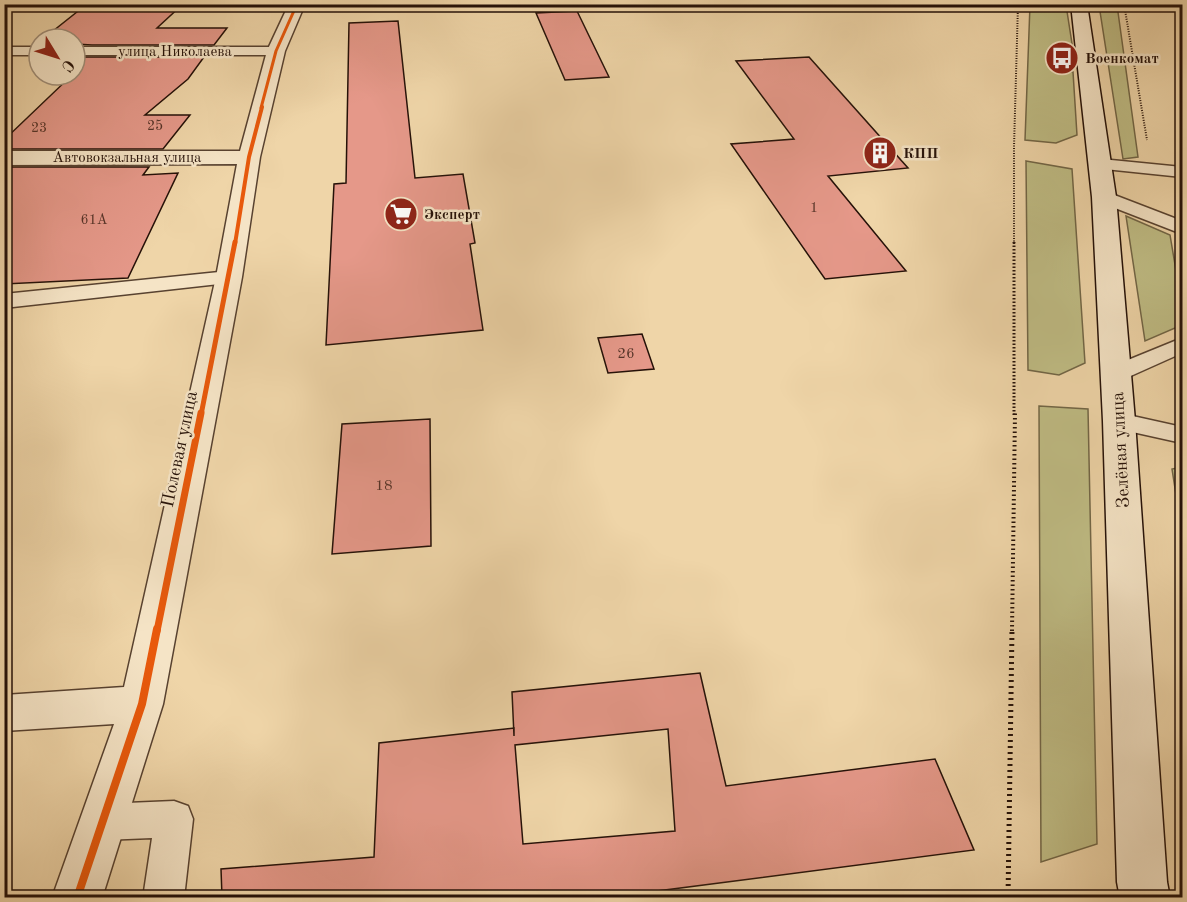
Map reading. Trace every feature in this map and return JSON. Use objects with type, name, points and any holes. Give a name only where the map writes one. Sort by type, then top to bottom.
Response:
[{"type":"street","name":"Полевая улица","points":[[77,897],[142,704],[229,277],[249,157],[276,51],[297,4]]},
{"type":"street","name":"Зелёная улица","points":[[1079,4],[1104,197],[1119,422],[1142,882],[1145,897]]},
{"type":"street","name":"Автовокзальная улица","points":[[4,158],[249,157]]},
{"type":"street","points":[[4,713],[142,704]]},
{"type":"lane","points":[[4,51],[27,51]]},
{"type":"lane","name":"улица Николаева","points":[[87,51],[276,51]]},
{"type":"lane","points":[[1101,164],[1182,172]]},
{"type":"lane","points":[[1104,197],[1182,228]]},
{"type":"lane","points":[[4,301],[229,277]]},
{"type":"lane","points":[[1115,374],[1182,345]]},
{"type":"lane","points":[[1119,422],[1182,435]]},
{"type":"lane","points":[[103,822],[174,819],[163,897]]},
{"type":"path","points":[[1008,897],[1016,377],[1014,147],[1018,4]]},
{"type":"path","points":[[1124,4],[1152,169]]},
{"type":"shaded area","points":[[1030,5],[1066,5],[1073,50],[1054,49],[1052,69],[1073,72],[1077,135],[1056,143],[1025,140]]},
{"type":"shaded area","points":[[1099,5],[1117,5],[1138,157],[1123,159]]},
{"type":"shaded area","points":[[1026,161],[1072,169],[1085,363],[1059,375],[1028,370]]},
{"type":"shaded area","points":[[1126,216],[1170,235],[1182,306],[1182,325],[1145,341]]},
{"type":"shaded area","points":[[1039,406],[1088,409],[1097,844],[1041,862]]},
{"type":"shaded area","points":[[1182,467],[1182,533],[1172,469]]},
{"type":"building","points":[[87,4],[183,4],[157,28],[227,28],[214,45],[92,45],[87,45],[87,27],[58,27]]},
{"type":"building","points":[[577,11],[609,77],[565,80],[536,13]]},
{"type":"building","points":[[398,21],[415,178],[463,174],[475,243],[470,244],[483,330],[326,345],[334,184],[346,183],[349,23]]},
{"type":"building","points":[[87,57],[204,57],[188,79],[145,115],[190,115],[163,149],[4,149],[4,140],[59,87],[87,87]]},
{"type":"building","points":[[809,57],[908,168],[828,176],[906,271],[825,279],[731,144],[794,139],[736,61]]},
{"type":"building","points":[[4,167],[149,167],[143,175],[178,173],[128,278],[4,284]]},
{"type":"building","points":[[642,334],[654,369],[608,373],[598,338]]},
{"type":"building","points":[[430,419],[431,546],[332,554],[342,424]]},
{"type":"building","points":[[700,673],[726,786],[935,759],[974,850],[634,894],[634,897],[222,897],[221,869],[374,857],[379,743],[514,728],[512,692]],"holes":[[[668,729],[675,831],[523,844],[515,745]]]},
{"type":"cycle path","points":[[77,898],[142,704],[229,277],[249,157],[276,51],[297,4]]},
{"type":"place","name":"Военкомат","points":[[1062,58]]},
{"type":"place","name":"КПП","points":[[880,153]]},
{"type":"place","name":"Эксперт","points":[[401,214]]}]
